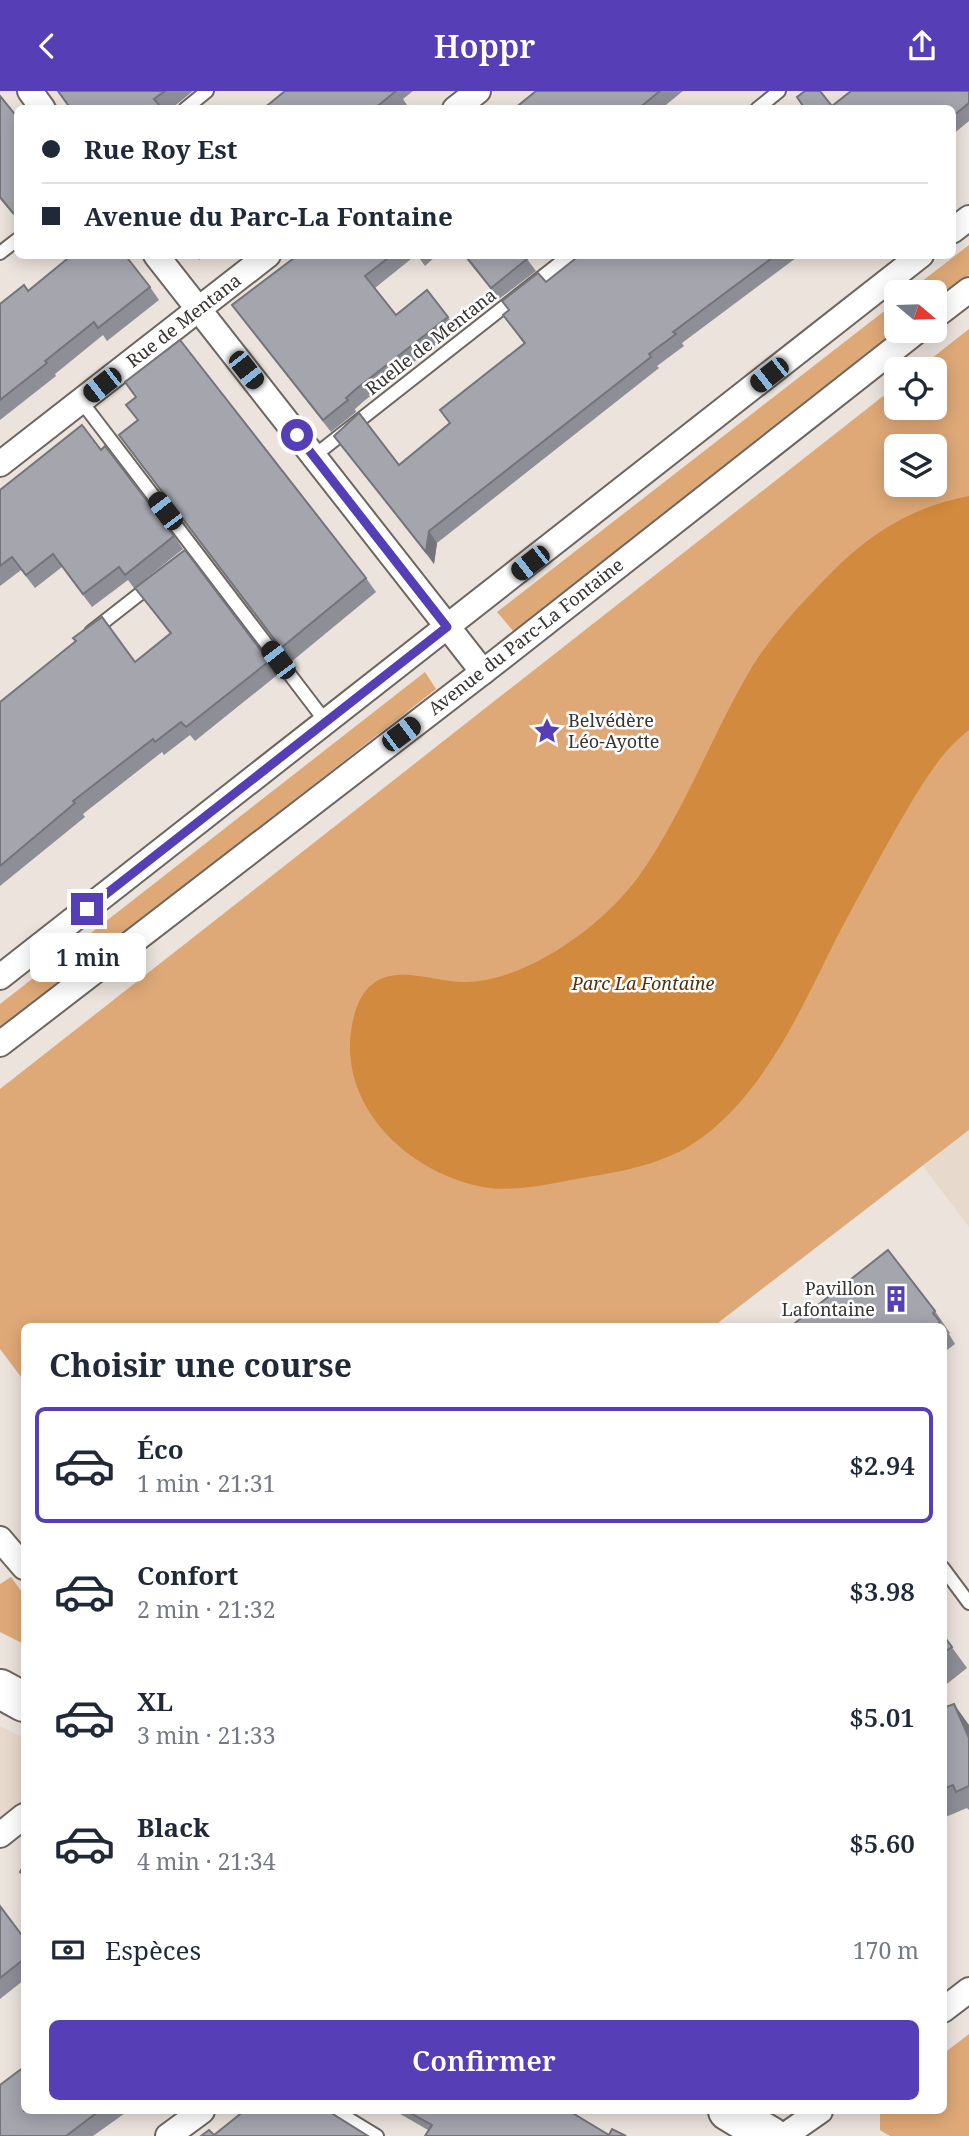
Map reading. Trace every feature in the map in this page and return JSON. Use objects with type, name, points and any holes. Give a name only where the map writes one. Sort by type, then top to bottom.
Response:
[{"type":"main road","points":[[0,1689],[21,1700]]},
{"type":"main road","points":[[733,2114],[770,2136]]},
{"type":"street","points":[[460,105],[478,91]]},
{"type":"street","points":[[159,259],[483,672]]},
{"type":"street","name":"Rue de Mentana","points":[[0,464],[263,259]]},
{"type":"street","points":[[0,978],[916,259]]},
{"type":"street","points":[[947,307],[969,290]]},
{"type":"street","name":"Avenue du Parc-La Fontaine","points":[[0,1044],[483,672],[902,343]]},
{"type":"street","points":[[0,1539],[21,1564]]},
{"type":"street","points":[[0,1835],[21,1818]]},
{"type":"street","points":[[947,2007],[969,1990]]},
{"type":"street","points":[[169,2136],[198,2114]]},
{"type":"street","points":[[784,2136],[816,2114]]},
{"type":"lane","points":[[190,105],[207,91]]},
{"type":"lane","points":[[762,105],[779,91]]},
{"type":"lane","points":[[0,253],[14,242]]},
{"type":"lane","name":"Ruelle de Mentana","points":[[314,456],[565,259]]},
{"type":"lane","points":[[81,401],[326,722]]},
{"type":"lane","points":[[184,559],[195,551]]},
{"type":"lane","points":[[76,644],[163,576]]},
{"type":"lane","points":[[947,1573],[969,1603]]},
{"type":"lane","points":[[341,2114],[377,2136]]},
{"type":"shaded area","points":[[969,496],[969,730],[947,750],[921,786],[837,937],[794,1023],[739,1104],[691,1145],[667,1157],[627,1170],[532,1187],[504,1189],[478,1186],[427,1166],[404,1150],[384,1131],[368,1110],[357,1085],[351,1059],[354,1017],[361,998],[369,987],[394,975],[464,982],[488,979],[537,961],[585,931],[624,895],[639,876],[670,825],[752,667],[788,619],[844,560],[892,524],[928,507]]},
{"type":"shaded area","points":[[969,1130],[969,1227],[923,1166]]},
{"type":"shaded area","points":[[0,1726],[21,1736],[21,1804],[0,1821]]},
{"type":"green space","points":[[969,245],[969,275],[947,292],[947,280],[924,280],[951,259],[956,259],[956,255]]},
{"type":"green space","points":[[884,311],[884,341],[514,632],[497,612]]},
{"type":"green space","name":"Parc La Fontaine","points":[[969,329],[969,1130],[718,1323],[21,1323],[21,1377],[0,1349],[0,1089],[884,395],[884,420],[947,420],[947,357],[933,357]]},
{"type":"green space","points":[[425,672],[436,689],[0,1030],[0,1004]]},
{"type":"green space","points":[[11,1577],[21,1591],[21,1642],[0,1632],[0,1584]]},
{"type":"green space","points":[[969,2034],[969,2136],[890,2136],[880,2130],[880,2114],[947,2114],[947,2051]]},
{"type":"building","points":[[58,91],[165,91],[154,99],[159,105],[68,105]]},
{"type":"building","points":[[285,91],[396,91],[379,105],[268,105]]},
{"type":"building","points":[[536,91],[660,91],[643,105],[519,105]]},
{"type":"building","points":[[805,91],[820,91],[831,105],[802,105],[797,97]]},
{"type":"building","points":[[851,91],[969,91],[969,103],[956,114],[956,105],[833,105]]},
{"type":"building","points":[[0,96],[14,113],[14,212],[0,197]]},
{"type":"building","points":[[67,259],[128,259],[150,287],[98,328],[94,322],[0,400],[0,304],[24,285],[28,291]]},
{"type":"building","points":[[293,259],[387,259],[365,276],[396,315],[427,290],[448,317],[356,389],[346,398],[348,400],[323,420],[232,305]]},
{"type":"building","points":[[468,259],[527,259],[491,288]]},
{"type":"building","points":[[575,259],[771,259],[673,332],[676,334],[649,354],[651,357],[429,531],[426,552],[334,436],[359,413],[399,465],[450,423],[440,410],[525,343],[503,315],[509,310],[502,301],[538,273],[546,282]]},
{"type":"building","points":[[180,340],[366,578],[281,648],[119,435],[138,420],[126,405],[136,397],[125,382]]},
{"type":"building","points":[[82,425],[101,450],[105,446],[174,536],[125,575],[119,567],[83,594],[53,554],[26,575],[12,557],[0,566],[0,490]]},
{"type":"building","points":[[185,550],[268,660],[267,663],[186,727],[181,722],[155,742],[153,739],[73,801],[75,803],[0,866],[0,702],[76,641],[73,638],[102,617],[135,662],[171,633],[135,588]]},
{"type":"building","points":[[888,1250],[935,1311],[933,1313],[940,1322],[939,1323],[795,1323]]},
{"type":"building","points":[[954,1704],[969,1738],[969,1786],[956,1792],[953,1785],[947,1787],[947,1707]]},
{"type":"building","points":[[0,1906],[21,1934],[21,1961],[0,1978]]},
{"type":"building","points":[[21,2069],[21,2114],[95,2114],[66,2136],[0,2136],[0,2085]]},
{"type":"building","points":[[240,2114],[333,2114],[368,2136],[201,2136],[209,2130],[214,2135]]},
{"type":"building","points":[[412,2114],[574,2114],[609,2135],[612,2129],[626,2136],[425,2136],[432,2125]]},
{"type":"place","name":"Belvédère Léo-Ayotte","points":[[547,731]]},
{"type":"place","name":"Pavillon Lafontaine","points":[[896,1299]]},
{"type":"route","points":[[87,909],[447,627],[297,435]]}]
